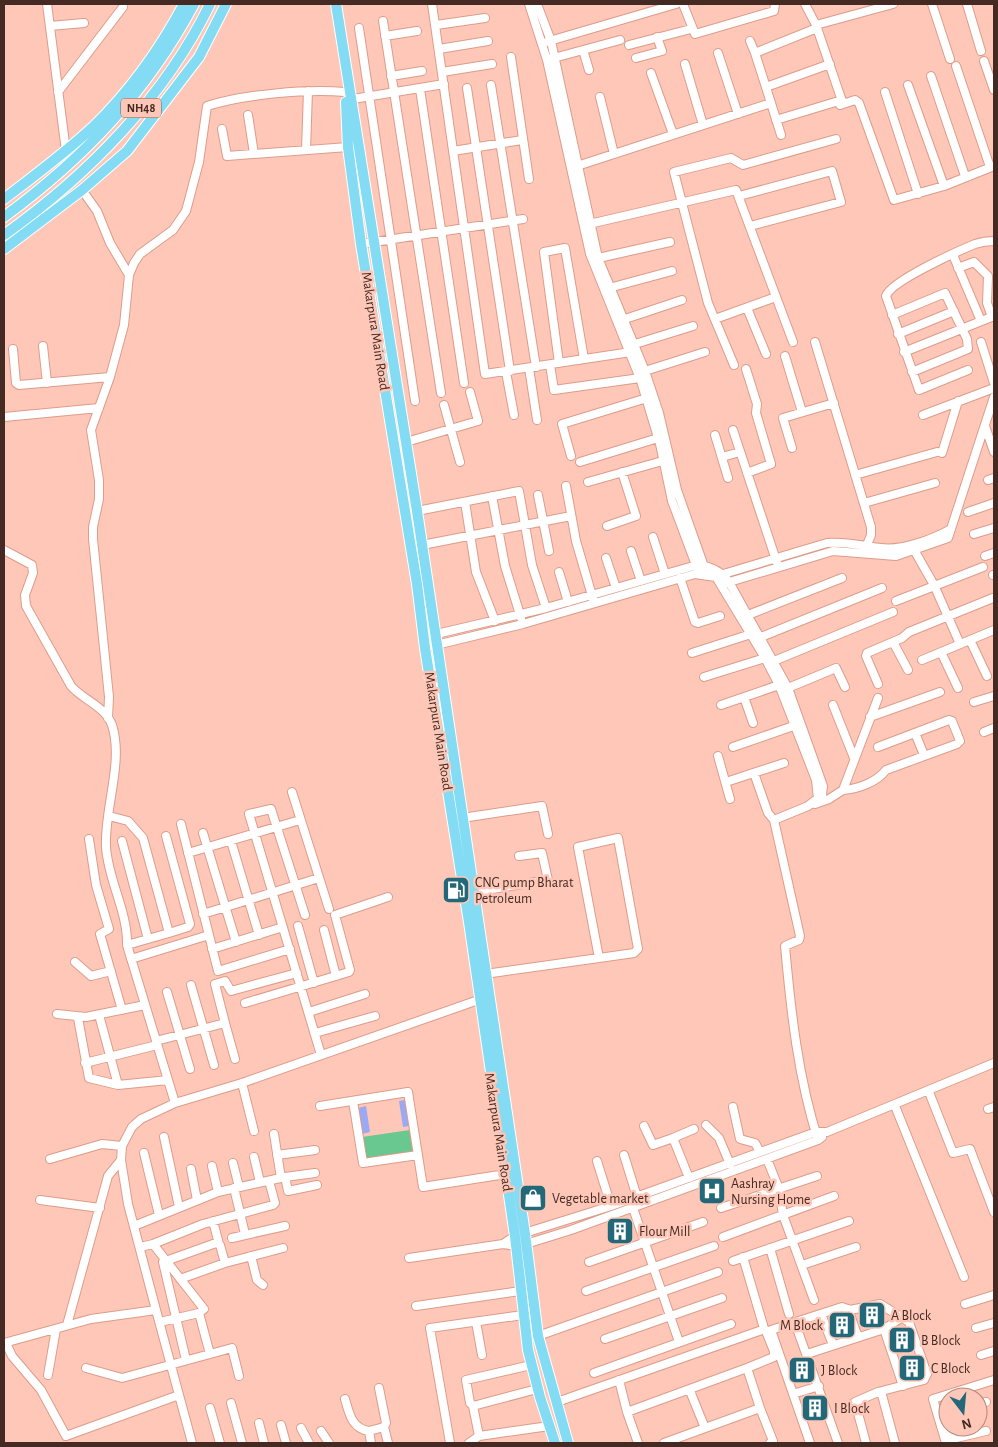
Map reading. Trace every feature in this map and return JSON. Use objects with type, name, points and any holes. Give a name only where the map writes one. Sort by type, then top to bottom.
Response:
[{"type":"highway","points":[[4,199],[66,151],[94,126],[136,77],[173,24],[184,4]]},
{"type":"highway","name":"NH48","points":[[4,217],[38,191],[80,154],[125,108],[176,37],[194,4]]},
{"type":"highway","name":"NH48","points":[[4,235],[52,198],[95,159],[154,92],[184,53],[210,4]]},
{"type":"highway","points":[[4,249],[82,190],[127,151],[199,57],[226,4]]},
{"type":"highway","points":[[329,4],[335,18]]},
{"type":"highway","points":[[335,18],[336,4]]},
{"type":"highway","name":"Makarpura Main Road","points":[[335,18],[417,511],[485,974],[484,998],[506,1174],[538,1336],[568,1443]]},
{"type":"highway","name":"Makarpura Main Road","points":[[348,97],[348,146],[362,244],[418,584],[424,642],[484,998],[520,1240],[520,1291],[523,1315],[537,1388],[555,1442]]},
{"type":"street","points":[[47,4],[66,151]]},
{"type":"street","points":[[434,4],[453,151],[486,374],[631,352]]},
{"type":"street","points":[[529,4],[546,42]]},
{"type":"street","points":[[536,4],[551,59],[595,259],[625,319],[635,344],[666,459],[672,500],[702,570]]},
{"type":"street","points":[[546,42],[676,4]]},
{"type":"street","points":[[683,4],[695,34],[774,11],[775,4]]},
{"type":"street","points":[[805,4],[830,64],[842,103]]},
{"type":"street","points":[[755,53],[816,27],[893,4]]},
{"type":"street","points":[[932,4],[950,60]]},
{"type":"street","points":[[967,4],[980,51]]},
{"type":"street","points":[[58,92],[123,6]]},
{"type":"street","points":[[436,26],[485,18]]},
{"type":"street","points":[[383,21],[441,393]]},
{"type":"street","points":[[50,26],[84,23]]},
{"type":"street","points":[[359,28],[415,401]]},
{"type":"street","points":[[629,45],[691,28]]},
{"type":"street","points":[[385,36],[418,31]]},
{"type":"street","points":[[636,58],[662,51],[658,37]]},
{"type":"street","points":[[551,59],[620,40]]},
{"type":"street","points":[[439,49],[488,41]]},
{"type":"street","points":[[750,41],[781,135]]},
{"type":"street","points":[[583,50],[589,70]]},
{"type":"street","points":[[718,53],[738,114]]},
{"type":"street","points":[[511,57],[529,179]]},
{"type":"street","points":[[984,60],[994,90]]},
{"type":"street","points":[[442,72],[492,64]]},
{"type":"street","points":[[685,64],[704,125]]},
{"type":"street","points":[[766,87],[830,64]]},
{"type":"street","points":[[776,120],[855,100],[859,102],[892,198],[896,200],[918,194],[944,186],[992,166],[956,66]]},
{"type":"street","points":[[391,76],[422,71]]},
{"type":"street","points":[[651,73],[672,134]]},
{"type":"street","points":[[931,76],[965,176]]},
{"type":"street","points":[[108,718],[109,698],[93,538],[99,491],[91,430],[110,377],[126,316],[129,275],[140,254],[173,230],[186,212],[199,162],[207,106],[245,98],[308,91],[348,97],[368,97],[444,84]]},
{"type":"street","points":[[491,85],[533,367],[538,420]]},
{"type":"street","points":[[908,85],[944,186]]},
{"type":"street","points":[[467,88],[514,415]]},
{"type":"street","points":[[420,89],[464,383]]},
{"type":"street","points":[[306,150],[308,91]]},
{"type":"street","points":[[885,92],[918,194]]},
{"type":"street","points":[[600,97],[614,154]]},
{"type":"street","points":[[575,167],[771,103]]},
{"type":"street","points":[[248,116],[254,154]]},
{"type":"street","points":[[222,129],[227,156],[348,146]]},
{"type":"street","points":[[734,365],[708,303],[673,174],[731,158],[743,165],[836,139]]},
{"type":"street","points":[[453,151],[522,140]]},
{"type":"street","points":[[738,196],[832,171],[841,202],[750,226]]},
{"type":"street","points":[[82,190],[97,211],[110,243],[129,275]]},
{"type":"street","points":[[586,224],[736,190],[793,342]]},
{"type":"street","points":[[362,244],[524,219]]},
{"type":"street","points":[[968,370],[921,390],[918,388],[886,296],[892,288],[953,255],[977,244],[994,241]]},
{"type":"street","points":[[595,259],[670,242]]},
{"type":"street","points":[[559,363],[544,252],[566,248],[584,359]]},
{"type":"street","points":[[953,255],[982,321]]},
{"type":"street","points":[[904,352],[993,317],[987,303],[988,276],[974,262],[958,268]]},
{"type":"street","points":[[609,289],[672,271]]},
{"type":"street","points":[[609,289],[631,352],[643,374],[646,398],[655,414],[658,438],[666,459]]},
{"type":"street","points":[[892,315],[946,293],[962,329],[968,349],[912,372]]},
{"type":"street","points":[[715,319],[776,297]]},
{"type":"street","points":[[625,319],[682,300]]},
{"type":"street","points":[[747,308],[766,354]]},
{"type":"street","points":[[898,334],[954,311]]},
{"type":"street","points":[[635,344],[693,326]]},
{"type":"street","points":[[815,342],[871,527],[871,535],[864,554]]},
{"type":"street","points":[[981,342],[994,383]]},
{"type":"street","points":[[43,346],[47,383]]},
{"type":"street","points":[[13,349],[17,385],[110,377]]},
{"type":"street","points":[[550,365],[554,390],[643,374],[705,352]]},
{"type":"street","points":[[784,356],[802,412]]},
{"type":"street","points":[[746,370],[757,404],[756,413],[771,464],[747,473]]},
{"type":"street","points":[[923,415],[994,388]]},
{"type":"street","points":[[406,442],[478,421],[470,392]]},
{"type":"street","points":[[719,576],[810,558],[833,551],[896,556],[951,529],[994,397]]},
{"type":"street","points":[[572,456],[562,424],[646,398]]},
{"type":"street","points":[[856,475],[939,453],[958,401]]},
{"type":"street","points":[[792,448],[783,419],[834,403]]},
{"type":"street","points":[[444,405],[460,462]]},
{"type":"street","points":[[4,417],[99,408]]},
{"type":"street","points":[[985,426],[994,452]]},
{"type":"street","points":[[733,430],[777,563]]},
{"type":"street","points":[[715,435],[728,478]]},
{"type":"street","points":[[580,462],[658,438]]},
{"type":"street","points":[[722,457],[740,452]]},
{"type":"street","points":[[588,482],[666,459]]},
{"type":"street","points":[[606,526],[636,516],[622,472]]},
{"type":"street","points":[[864,503],[935,483]]},
{"type":"street","points":[[566,486],[576,541],[593,599]]},
{"type":"street","points":[[417,511],[520,491],[532,565],[546,608]]},
{"type":"street","points":[[538,495],[549,551]]},
{"type":"street","points":[[492,496],[498,531],[523,624]]},
{"type":"street","points":[[464,502],[476,572],[495,621]]},
{"type":"street","points":[[968,512],[994,503]]},
{"type":"street","points":[[422,545],[572,516]]},
{"type":"street","points":[[974,534],[994,528]]},
{"type":"street","points":[[653,537],[665,574]]},
{"type":"street","points":[[725,583],[808,549],[838,542],[889,548],[913,547]]},
{"type":"street","points":[[913,547],[934,585],[960,644]]},
{"type":"street","points":[[808,549],[810,558]]},
{"type":"street","points":[[4,550],[32,565],[33,573],[25,595],[29,612],[71,686],[108,718],[114,732],[115,755],[106,849],[126,930],[127,945],[175,1103]]},
{"type":"street","points":[[631,551],[640,581]]},
{"type":"street","points":[[985,556],[994,553]]},
{"type":"street","points":[[606,558],[616,588]]},
{"type":"street","points":[[896,601],[983,567]]},
{"type":"street","points":[[436,640],[495,621],[568,602],[593,599],[680,578],[702,570]]},
{"type":"street","points":[[424,642],[523,624],[593,599],[616,588],[665,574],[702,570],[719,576],[761,637],[788,688],[797,724]]},
{"type":"street","points":[[559,572],[568,602]]},
{"type":"street","points":[[680,578],[695,622],[698,623],[720,616]]},
{"type":"street","points":[[748,616],[842,578]]},
{"type":"street","points":[[725,583],[779,685],[822,782],[823,791],[816,801]]},
{"type":"street","points":[[761,637],[882,588]]},
{"type":"street","points":[[878,684],[866,654],[902,638],[909,632],[948,618],[993,598]]},
{"type":"street","points":[[774,661],[894,612]]},
{"type":"street","points":[[922,660],[994,630]]},
{"type":"street","points":[[692,653],[751,634]]},
{"type":"street","points":[[970,640],[987,676]]},
{"type":"street","points":[[893,642],[908,670]]},
{"type":"street","points":[[941,652],[958,688]]},
{"type":"street","points":[[704,677],[765,658]]},
{"type":"street","points":[[788,688],[836,668],[845,687]]},
{"type":"street","points":[[721,705],[779,685]]},
{"type":"street","points":[[870,717],[940,692]]},
{"type":"street","points":[[974,702],[994,696]]},
{"type":"street","points":[[744,697],[753,723]]},
{"type":"street","points":[[843,790],[878,698]]},
{"type":"street","points":[[833,705],[854,758]]},
{"type":"street","points":[[774,820],[816,801],[829,799],[843,790],[852,790],[874,781],[881,778],[886,770],[959,742],[952,721],[949,720],[878,747]]},
{"type":"street","points":[[733,747],[797,724]]},
{"type":"street","points":[[984,732],[994,728]]},
{"type":"street","points":[[915,733],[924,755]]},
{"type":"street","points":[[718,756],[730,799]]},
{"type":"street","points":[[726,782],[784,764]]},
{"type":"street","points":[[754,773],[768,813],[774,820],[800,936],[799,940],[785,946],[787,971],[797,1058],[818,1140]]},
{"type":"street","points":[[292,792],[329,909]]},
{"type":"street","points":[[462,818],[542,806],[548,834]]},
{"type":"street","points":[[305,915],[277,827],[269,808],[248,814],[298,973],[321,1055]]},
{"type":"street","points":[[109,816],[128,820],[143,838],[169,932]]},
{"type":"street","points":[[188,853],[300,820]]},
{"type":"street","points":[[181,824],[218,971],[290,949]]},
{"type":"street","points":[[204,833],[236,942]]},
{"type":"street","points":[[127,945],[188,928],[190,924],[166,836]]},
{"type":"street","points":[[485,974],[599,958],[634,953],[638,949],[618,838],[578,847],[599,958]]},
{"type":"street","points":[[89,839],[96,885],[109,929],[100,934],[122,1010]]},
{"type":"street","points":[[231,841],[259,935]]},
{"type":"street","points":[[122,842],[148,939]]},
{"type":"street","points":[[473,892],[548,880],[542,854],[518,856]]},
{"type":"street","points":[[203,914],[319,878]]},
{"type":"street","points":[[245,1003],[349,972],[335,915],[388,897]]},
{"type":"street","points":[[298,926],[314,983]]},
{"type":"street","points":[[212,949],[283,927]]},
{"type":"street","points":[[324,930],[336,976]]},
{"type":"street","points":[[131,959],[209,935]]},
{"type":"street","points":[[75,962],[92,976],[111,971]]},
{"type":"street","points":[[236,1058],[215,984],[225,981],[231,991],[298,973]]},
{"type":"street","points":[[191,985],[214,1065]]},
{"type":"street","points":[[167,992],[190,1069]]},
{"type":"street","points":[[309,1012],[365,994]]},
{"type":"street","points":[[192,1443],[134,1226],[120,1160],[122,1146],[132,1127],[141,1119],[175,1103],[242,1083],[484,998]]},
{"type":"street","points":[[57,1014],[78,1018],[145,1005]]},
{"type":"street","points":[[99,1015],[118,1085]]},
{"type":"street","points":[[315,1033],[375,1016]]},
{"type":"street","points":[[78,1018],[89,1078],[118,1085],[168,1080]]},
{"type":"street","points":[[85,1063],[225,1023]]},
{"type":"street","points":[[409,1258],[503,1244],[633,1208],[818,1140],[827,1132],[929,1092],[994,1063]]},
{"type":"street","points":[[242,1083],[254,1131]]},
{"type":"street","points":[[320,1106],[408,1092],[423,1187],[506,1174]]},
{"type":"street","points":[[929,1092],[954,1153],[970,1149],[992,1201],[994,1212]]},
{"type":"street","points":[[353,1101],[363,1163],[418,1154]]},
{"type":"street","points":[[895,1106],[964,1277]]},
{"type":"street","points":[[733,1107],[740,1139],[756,1143],[760,1152]]},
{"type":"street","points":[[706,1125],[719,1138],[730,1164]]},
{"type":"street","points":[[644,1126],[653,1145],[694,1130]]},
{"type":"street","points":[[520,1240],[816,1132],[827,1132]]},
{"type":"street","points":[[274,1134],[277,1155],[288,1191],[317,1185]]},
{"type":"street","points":[[164,1137],[179,1207]]},
{"type":"street","points":[[673,1138],[688,1178]]},
{"type":"street","points":[[50,1159],[102,1144],[122,1146]]},
{"type":"street","points":[[277,1155],[315,1150]]},
{"type":"street","points":[[144,1153],[159,1216]]},
{"type":"street","points":[[624,1155],[637,1197]]},
{"type":"street","points":[[254,1157],[260,1182]]},
{"type":"street","points":[[767,1159],[779,1189],[784,1215],[814,1300]]},
{"type":"street","points":[[67,1326],[108,1176],[120,1160]]},
{"type":"street","points":[[597,1161],[611,1206]]},
{"type":"street","points":[[234,1163],[240,1214],[246,1234]]},
{"type":"street","points":[[212,1166],[218,1192]]},
{"type":"street","points":[[190,1170],[197,1200]]},
{"type":"street","points":[[134,1226],[218,1192],[283,1177],[315,1173]]},
{"type":"street","points":[[721,1208],[817,1176]]},
{"type":"street","points":[[140,1247],[153,1244],[168,1236],[213,1221],[274,1204],[269,1180]]},
{"type":"street","points":[[670,1184],[673,1194]]},
{"type":"street","points":[[722,1237],[834,1196]]},
{"type":"street","points":[[40,1200],[100,1208]]},
{"type":"street","points":[[633,1208],[680,1342]]},
{"type":"street","points":[[213,1221],[225,1263]]},
{"type":"street","points":[[733,1261],[849,1221]]},
{"type":"street","points":[[589,1262],[703,1222]]},
{"type":"street","points":[[232,1238],[285,1226]]},
{"type":"street","points":[[153,1244],[204,1309],[199,1313],[160,1322]]},
{"type":"street","points":[[186,1360],[162,1266],[165,1260],[219,1244]]},
{"type":"street","points":[[586,1290],[714,1246]]},
{"type":"street","points":[[802,1265],[856,1247]]},
{"type":"street","points":[[180,1279],[225,1263],[283,1248]]},
{"type":"street","points":[[770,1248],[789,1314]]},
{"type":"street","points":[[251,1256],[258,1280],[263,1285]]},
{"type":"street","points":[[743,1257],[763,1325]]},
{"type":"street","points":[[538,1336],[718,1272]]},
{"type":"street","points":[[416,1306],[520,1291]]},
{"type":"street","points":[[965,1304],[994,1295]]},
{"type":"street","points":[[605,1339],[722,1298]]},
{"type":"street","points":[[810,1443],[771,1330],[842,1307],[848,1309],[880,1304],[909,1322],[928,1374],[924,1380],[878,1392],[855,1402],[866,1443]]},
{"type":"street","points":[[848,1309],[858,1337]]},
{"type":"street","points":[[156,1310],[91,1319],[5,1343],[12,1356],[41,1390],[66,1436],[179,1394]]},
{"type":"street","points":[[199,1313],[210,1354]]},
{"type":"street","points":[[821,1314],[833,1345]]},
{"type":"street","points":[[450,1443],[430,1328],[523,1315]]},
{"type":"street","points":[[810,1353],[884,1328],[901,1318]]},
{"type":"street","points":[[476,1322],[482,1355]]},
{"type":"street","points":[[795,1323],[838,1443]]},
{"type":"street","points":[[976,1328],[994,1323]]},
{"type":"street","points":[[594,1373],[731,1324]]},
{"type":"street","points":[[48,1375],[56,1328]]},
{"type":"street","points":[[884,1328],[903,1386]]},
{"type":"street","points":[[557,1402],[765,1329],[774,1351],[774,1357],[690,1391],[627,1412]]},
{"type":"street","points":[[86,1368],[117,1378],[232,1348],[239,1376]]},
{"type":"street","points":[[980,1355],[994,1351]]},
{"type":"street","points":[[479,1436],[473,1406],[470,1404],[466,1380],[531,1364]]},
{"type":"street","points":[[747,1368],[773,1441],[770,1443]]},
{"type":"street","points":[[619,1380],[627,1412],[638,1443]]},
{"type":"street","points":[[967,1437],[951,1442],[932,1399],[994,1380]]},
{"type":"street","points":[[793,1394],[819,1386]]},
{"type":"street","points":[[379,1388],[388,1443]]},
{"type":"street","points":[[473,1406],[537,1388]]},
{"type":"street","points":[[690,1391],[705,1428]]},
{"type":"street","points":[[878,1392],[882,1394],[895,1443]]},
{"type":"street","points":[[345,1400],[353,1422],[358,1428],[368,1431],[384,1426]]},
{"type":"street","points":[[231,1403],[242,1443]]},
{"type":"street","points":[[210,1408],[220,1443]]},
{"type":"street","points":[[664,1443],[760,1408]]},
{"type":"street","points":[[259,1423],[264,1443]]},
{"type":"street","points":[[281,1425],[286,1443]]},
{"type":"street","points":[[469,1443],[479,1436],[549,1426]]},
{"type":"street","points":[[301,1428],[309,1443]]},
{"type":"street","points":[[321,1431],[329,1443]]},
{"type":"street","points":[[368,1431],[371,1443]]},
{"type":"green space","points":[[410,1130],[413,1152],[366,1160],[362,1137]]},
{"type":"water","points":[[405,1100],[409,1126],[403,1127],[399,1101]]},
{"type":"water","points":[[366,1106],[370,1132],[362,1134],[358,1108]]},
{"type":"place","name":"CNG pump Bharat Petroleum","points":[[456,890]]},
{"type":"place","name":"Aashray Nursing Home","points":[[712,1191]]},
{"type":"place","name":"Vegetable market","points":[[533,1198]]},
{"type":"place","name":"Flour Mill","points":[[620,1231]]},
{"type":"place","name":"A Block","points":[[872,1315]]},
{"type":"place","name":"M Block","points":[[842,1325]]},
{"type":"place","name":"B Block","points":[[902,1340]]},
{"type":"place","name":"C Block","points":[[912,1368]]},
{"type":"place","name":"J Block","points":[[802,1370]]},
{"type":"place","name":"I Block","points":[[815,1408]]}]
